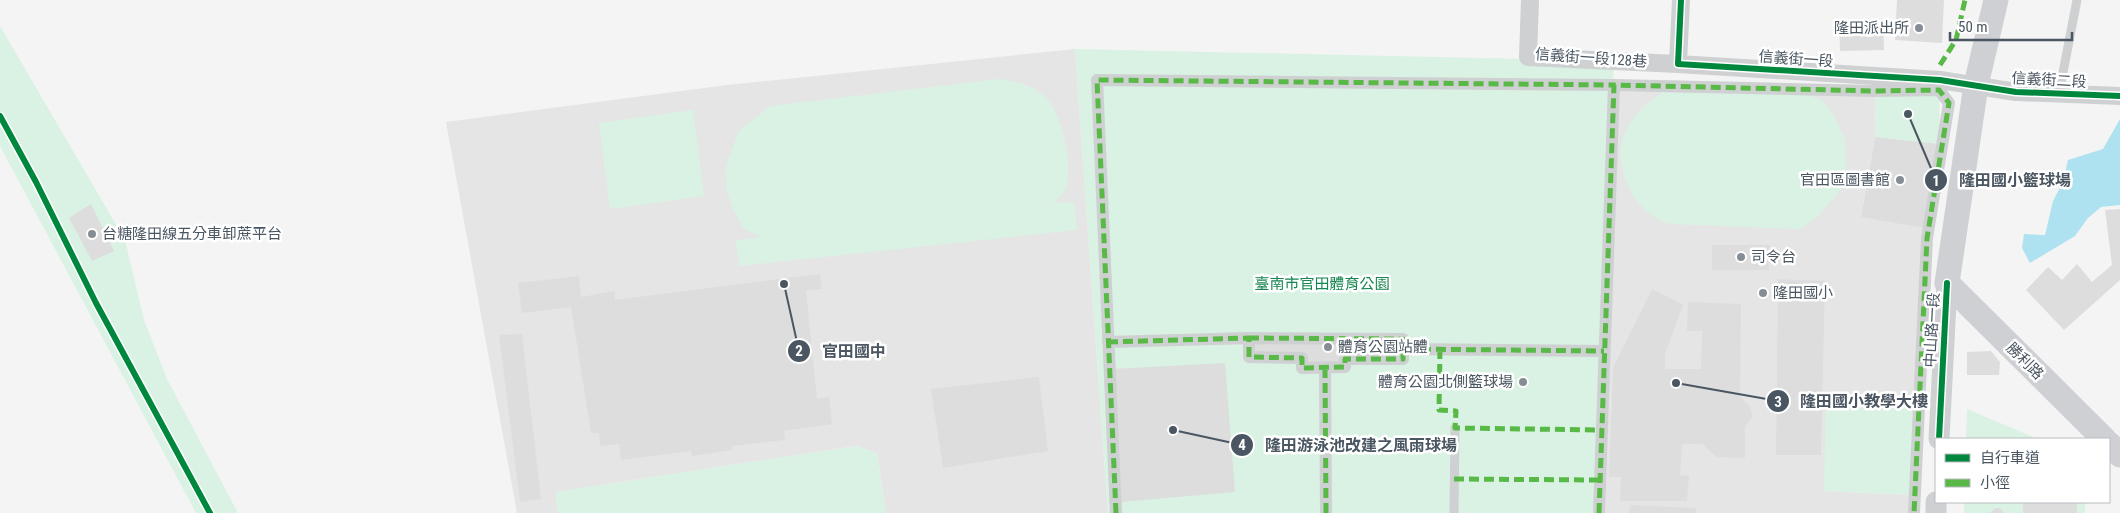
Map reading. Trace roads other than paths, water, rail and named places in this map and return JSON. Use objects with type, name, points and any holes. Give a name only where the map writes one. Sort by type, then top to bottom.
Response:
[{"type":"main road","name":"中山路一段","points":[[1947,282],[1976,85],[1996,0]]},
{"type":"main road","name":"勝利路","points":[[1947,282],[2103,438]]},
{"type":"main road","points":[[2110,445],[2120,455]]},
{"type":"street","name":"信義街一段128巷","points":[[1530,0],[1528,57],[1678,64]]},
{"type":"street","points":[[1678,64],[1681,0]]},
{"type":"street","name":"信義街一段","points":[[1678,64],[1940,80],[1976,85]]},
{"type":"street","points":[[1116,513],[1097,80],[1614,85],[1876,91],[1939,90],[1949,103],[1927,238],[1914,513]]},
{"type":"street","points":[[1598,513],[1614,85]]},
{"type":"street","name":"信義街二段","points":[[1976,85],[2016,92],[2120,96]]},
{"type":"street","name":"中山路一段","points":[[1939,438],[1947,282]]},
{"type":"street","points":[[1108,342],[1248,338],[1403,339],[1403,359],[1345,359],[1345,367],[1302,368],[1302,358],[1248,357],[1248,338]]},
{"type":"street","points":[[1403,349],[1604,351]]},
{"type":"street","points":[[1325,368],[1326,513]]},
{"type":"lane","points":[[2059,93],[2077,0]]},
{"type":"lane","points":[[1454,513],[1455,428]]},
{"type":"water","points":[[2120,119],[2120,205],[2101,207],[2088,218],[2075,236],[2030,263],[2022,248],[2024,234],[2045,235],[2053,201],[2063,182],[2068,160],[2103,149]]},
{"type":"place","name":"隆田派出所","points":[[1919,28]]},
{"type":"place","name":"隆田國小籃球場","points":[[1908,114]]},
{"type":"place","name":"官田區圖書館","points":[[1900,180]]},
{"type":"place","name":"台糖隆田線五分車卸蔗平台","points":[[92,234]]},
{"type":"place","name":"司令台","points":[[1741,257]]},
{"type":"place","name":"官田國中","points":[[784,284]]},
{"type":"place","name":"隆田國小","points":[[1763,293]]},
{"type":"place","name":"體育公園站體","points":[[1328,347]]},
{"type":"place","name":"體育公園北側籃球場","points":[[1523,382]]},
{"type":"place","name":"隆田國小教學大樓","points":[[1676,383]]},
{"type":"place","name":"隆田游泳池改建之風雨球場","points":[[1173,430]]},
{"type":"park label","name":"臺南市官田體育公園","points":[[1322,284]]}]
